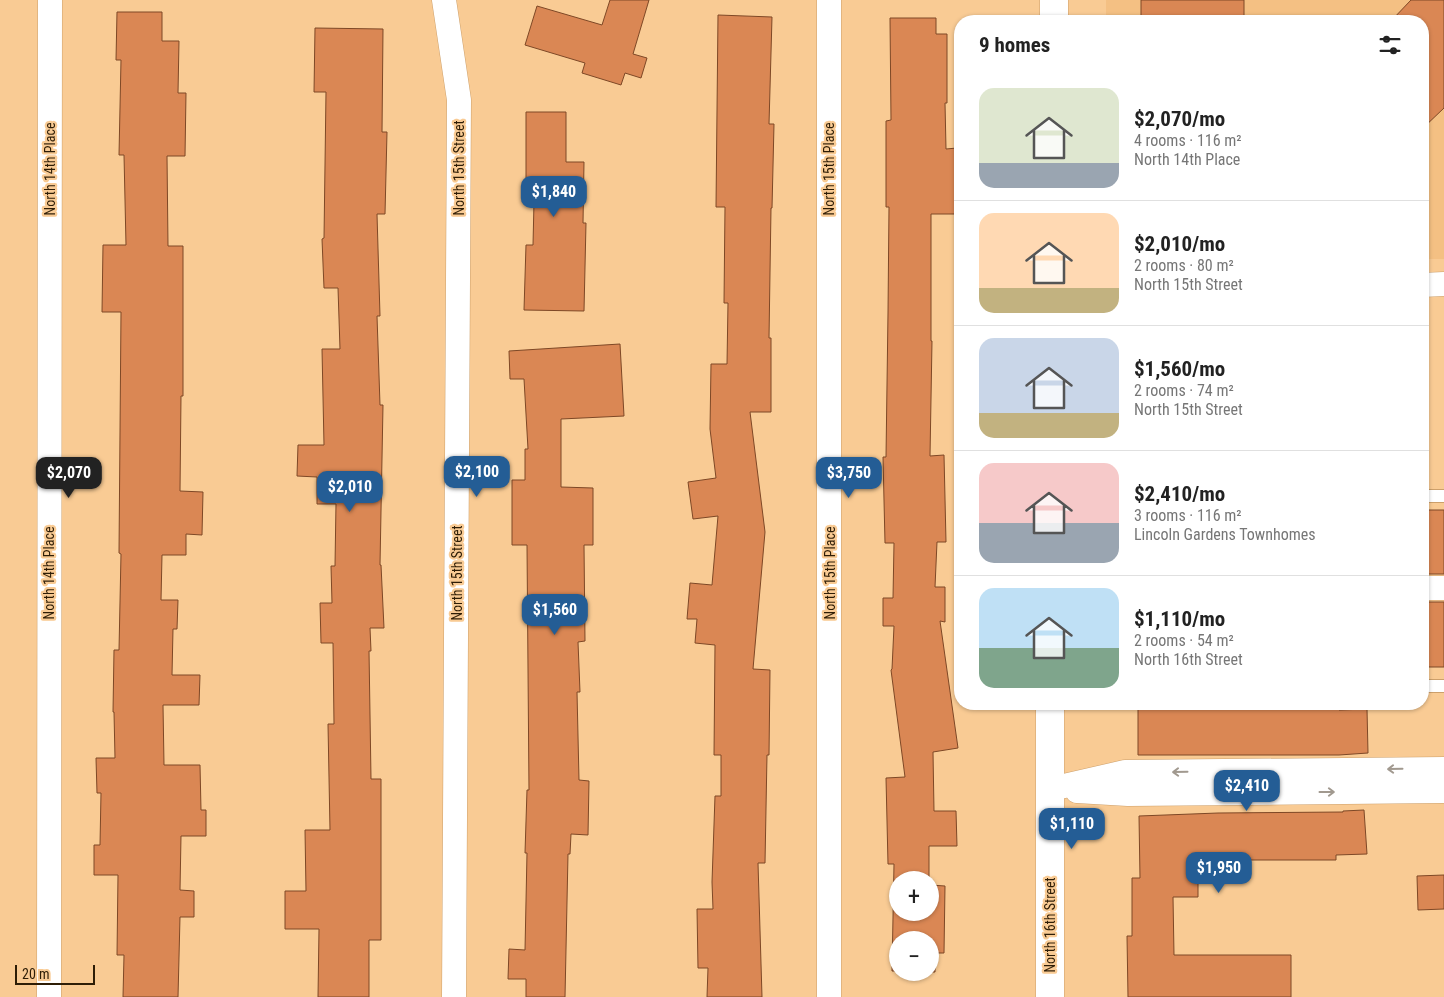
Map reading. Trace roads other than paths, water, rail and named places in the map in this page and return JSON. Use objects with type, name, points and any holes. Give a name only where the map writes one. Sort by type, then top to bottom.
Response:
[{"type":"main road","points":[[1054,0],[1054,15]]},
{"type":"main road","name":"North 16th Street","points":[[1050,710],[1050,997]]},
{"type":"street","name":"North 14th Place","points":[[48,997],[50,0]]},
{"type":"street","name":"North 15th Street","points":[[444,0],[460,100],[454,997]]},
{"type":"street","name":"North 15th Place","points":[[829,0],[829,997]]},
{"type":"street","points":[[1429,285],[1444,284]]},
{"type":"street","points":[[1429,588],[1444,588]]},
{"type":"street","points":[[1051,789],[1125,772],[1444,769]]},
{"type":"street","points":[[1051,789],[1128,794],[1444,791]]},
{"type":"lane","points":[[1429,496],[1444,496]]},
{"type":"lane","points":[[1429,686],[1444,686]]}]
